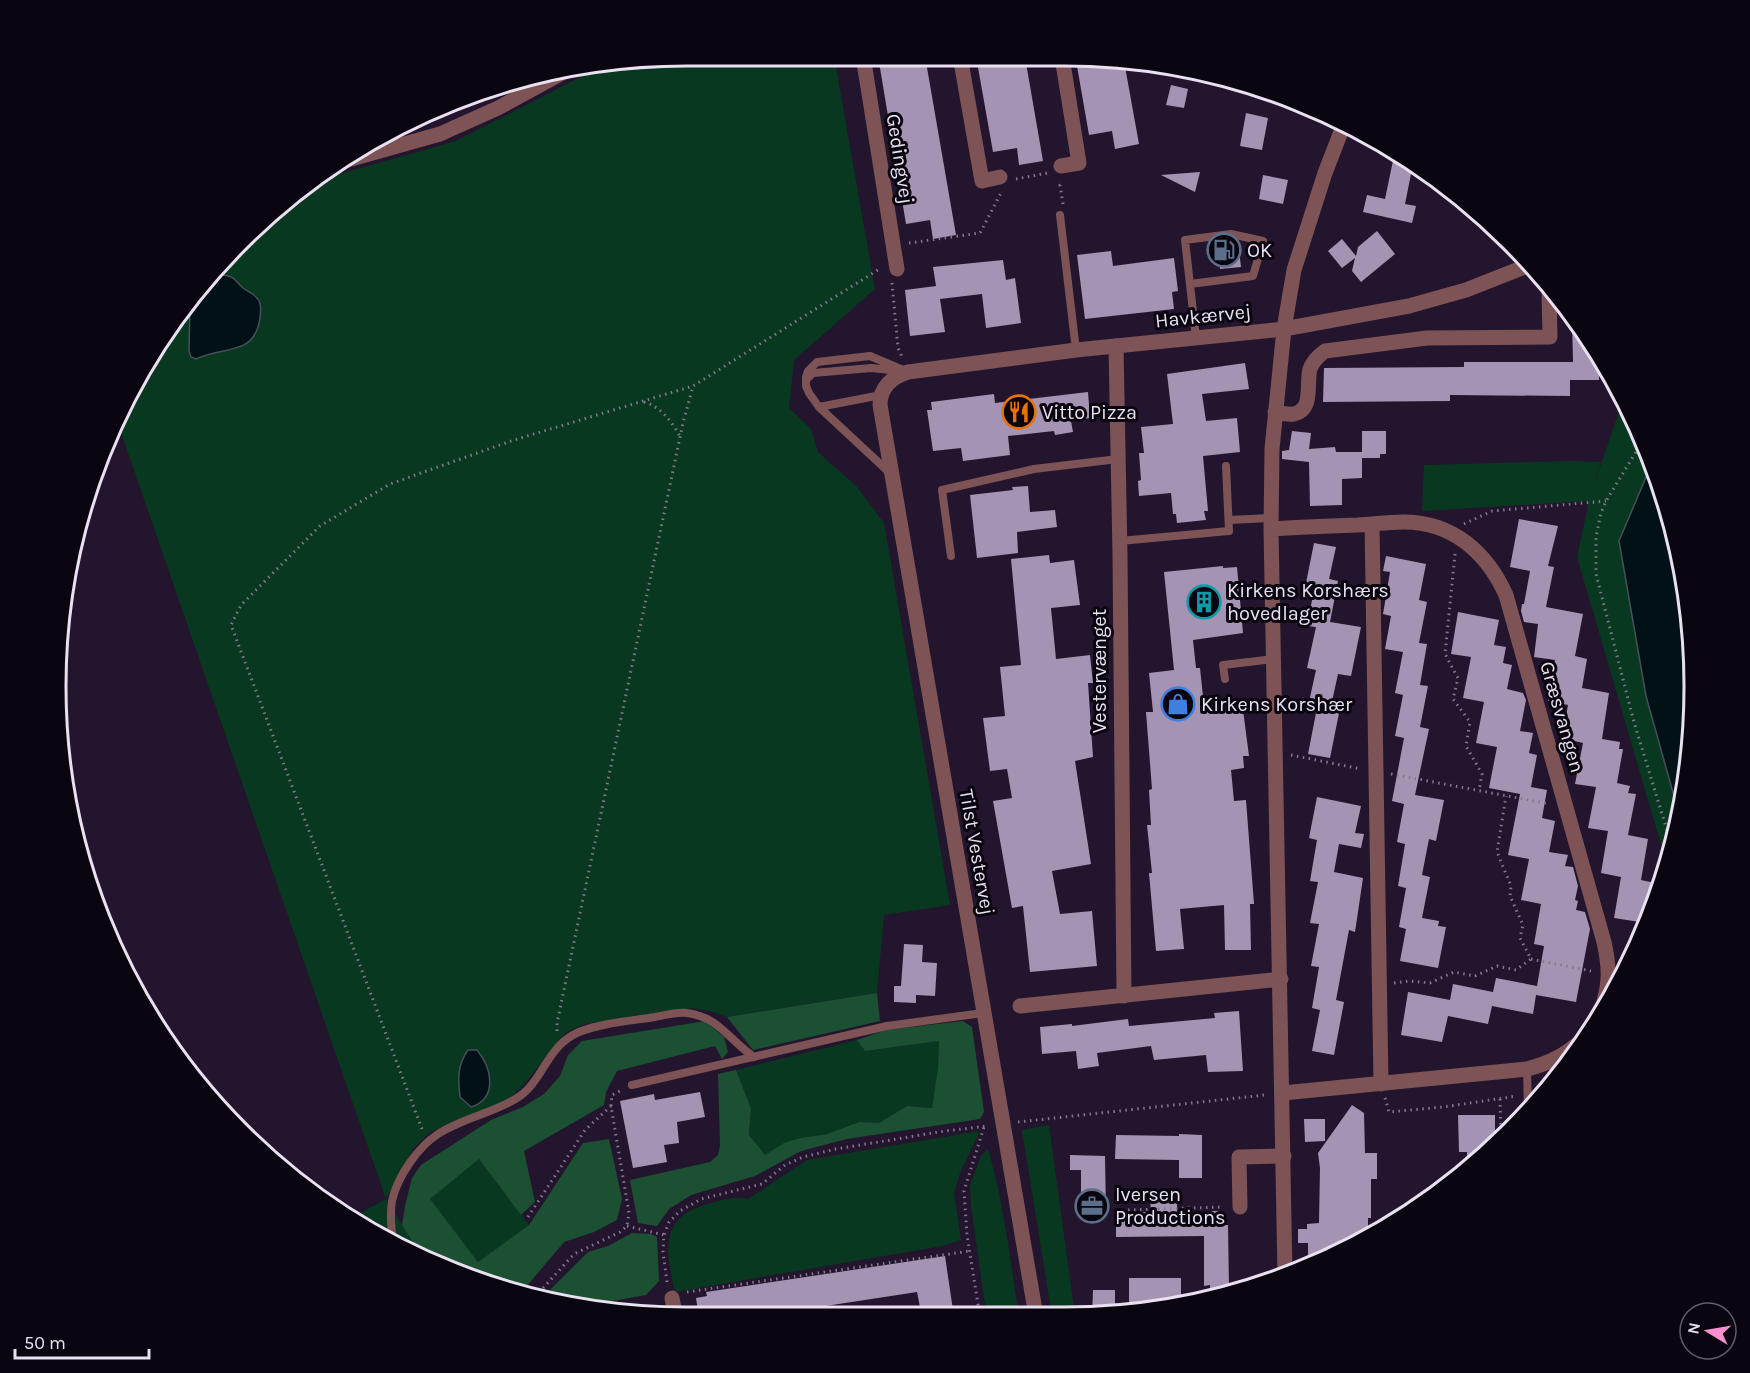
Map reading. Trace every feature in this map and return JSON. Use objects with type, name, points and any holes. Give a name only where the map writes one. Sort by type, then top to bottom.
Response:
[{"type":"street","name":"Gedingvej","points":[[865,66],[895,258]]},
{"type":"street","points":[[962,66],[982,181],[1004,179]]},
{"type":"street","points":[[1061,166],[1079,163],[1063,66]]},
{"type":"street","points":[[368,154],[440,134],[498,108],[544,83]]},
{"type":"street","points":[[1285,1266],[1271,523],[1272,449],[1284,329],[1294,270],[1325,173],[1341,132]]},
{"type":"street","name":"Havkærvej","points":[[881,395],[893,378],[908,372],[1076,350],[1284,329],[1409,306],[1466,290],[1521,268]]},
{"type":"street","points":[[1275,412],[1294,414],[1303,408],[1308,399],[1310,370],[1315,359],[1325,351],[1427,338],[1550,337],[1549,301]]},
{"type":"street","name":"Vestervænget","points":[[1116,346],[1124,996]]},
{"type":"street","name":"Tilst Vestervej","points":[[881,395],[880,405],[1034,1307]]},
{"type":"street","name":"Græsvangen","points":[[1271,523],[1405,522],[1428,525],[1468,543],[1484,558],[1497,576],[1506,595],[1605,942],[1609,983]]},
{"type":"street","points":[[1372,524],[1381,1084]]},
{"type":"street","points":[[1020,1006],[1281,979]]},
{"type":"street","points":[[1283,1093],[1527,1069],[1548,1064],[1561,1056]]},
{"type":"street","points":[[1240,1207],[1239,1157],[1284,1156]]},
{"type":"street","points":[[671,1297],[673,1307]]},
{"type":"lane","points":[[1060,215],[1076,350]]},
{"type":"lane","points":[[1190,284],[1253,276],[1263,241],[1231,234],[1185,240],[1196,338]]},
{"type":"lane","points":[[892,475],[819,407],[806,386],[808,370],[812,365],[824,360],[870,356],[908,372]]},
{"type":"lane","points":[[806,386],[807,379],[813,373],[871,368],[908,372]]},
{"type":"lane","points":[[819,407],[881,395]]},
{"type":"lane","points":[[951,556],[942,490],[1034,468],[1118,459]]},
{"type":"lane","points":[[1120,541],[1229,531],[1226,466]]},
{"type":"lane","points":[[1229,520],[1271,523]]},
{"type":"lane","points":[[1225,679],[1223,665],[1274,659]]},
{"type":"lane","points":[[392,1232],[393,1199],[404,1174],[427,1142],[457,1124],[519,1098],[528,1090],[562,1044],[578,1033],[684,1012],[703,1016],[719,1025],[741,1048],[754,1057]]},
{"type":"lane","points":[[632,1085],[887,1026],[983,1013]]},
{"type":"lane","points":[[1527,1069],[1527,1099]]},
{"type":"path","points":[[427,1142],[231,625],[241,605],[320,526],[390,484],[514,440],[693,386],[895,258],[980,233],[1004,179],[1058,171],[1061,166]]},
{"type":"path","points":[[1060,215],[1063,204],[1060,185],[1064,183],[1061,166]]},
{"type":"path","points":[[895,258],[891,270],[898,348],[908,372]]},
{"type":"path","points":[[562,1044],[558,1037],[557,1023],[680,437],[693,386]]},
{"type":"path","points":[[643,402],[652,404],[672,423],[680,437]]},
{"type":"path","points":[[1637,450],[1601,513],[1596,537],[1596,574],[1634,722],[1667,830]]},
{"type":"path","points":[[1479,791],[1482,774],[1466,746],[1470,722],[1453,699],[1458,678],[1445,654],[1458,528],[1492,511],[1606,501]]},
{"type":"path","points":[[1276,753],[1566,807]]},
{"type":"path","points":[[1506,796],[1497,852],[1511,886],[1510,896],[1523,925],[1520,938],[1531,959]]},
{"type":"path","points":[[1380,985],[1410,981],[1430,983],[1454,972],[1475,976],[1497,966],[1516,970],[1531,959],[1609,974]]},
{"type":"path","points":[[1381,1084],[1389,1112],[1527,1094]]},
{"type":"path","points":[[542,1290],[574,1254],[620,1232],[627,1226],[629,1213],[611,1107],[612,1095],[632,1085]]},
{"type":"path","points":[[970,1251],[671,1297],[663,1252],[664,1235],[669,1222],[680,1211],[700,1199],[762,1184],[785,1165],[803,1157],[934,1132],[1283,1093]]},
{"type":"path","points":[[1500,1099],[1501,1126]]},
{"type":"path","points":[[528,1217],[585,1130],[611,1107]]},
{"type":"path","points":[[978,1307],[964,1208],[964,1191],[984,1127]]},
{"type":"path","points":[[1128,1210],[1240,1207]]},
{"type":"path","points":[[627,1226],[664,1235]]},
{"type":"green space","points":[[836,66],[875,289],[794,360],[789,408],[811,429],[818,452],[857,487],[884,523],[950,905],[884,915],[877,993],[727,1017],[693,1008],[585,1024],[566,1032],[527,1081],[509,1099],[430,1132],[414,1148],[386,1199],[121,432],[149,376],[194,309],[220,277],[277,220],[337,175],[456,141],[585,75],[646,67]]},
{"type":"green space","points":[[1619,411],[1637,449],[1663,526],[1679,606],[1683,646],[1683,727],[1679,767],[1662,849],[1577,557],[1589,501],[1422,511],[1424,465],[1601,462],[1593,488]]},
{"type":"green space","points":[[877,993],[880,1021],[753,1050],[727,1017]]},
{"type":"green space","points":[[705,1021],[724,1037],[728,1052],[722,1059],[715,1046],[617,1071],[606,1092],[604,1105],[524,1151],[535,1202],[521,1215],[479,1159],[430,1199],[478,1262],[529,1225],[583,1143],[609,1139],[622,1199],[617,1220],[594,1232],[564,1242],[527,1286],[449,1260],[414,1244],[402,1225],[412,1178],[421,1165],[491,1120],[523,1107],[544,1094],[560,1076],[568,1055],[582,1041]]},
{"type":"green space","points":[[963,1021],[972,1027],[984,1112],[980,1119],[847,1139],[801,1151],[755,1176],[691,1195],[669,1209],[657,1226],[638,1223],[630,1180],[710,1162],[718,1155],[720,1145],[718,1074],[736,1070],[751,1108],[749,1135],[765,1155],[784,1143],[800,1138],[827,1134],[859,1122],[879,1123],[907,1106],[932,1108],[938,1068],[939,1041],[865,1051],[857,1040],[886,1030]]},
{"type":"green space","points":[[857,1040],[865,1051],[939,1041],[938,1068],[932,1108],[907,1106],[879,1123],[859,1122],[827,1134],[800,1138],[764,1155],[749,1135],[751,1108],[736,1070]]},
{"type":"green space","points":[[1049,1125],[1074,1307],[1051,1307],[1022,1130]]},
{"type":"green space","points":[[980,1131],[960,1173],[954,1193],[961,1240],[942,1246],[675,1292],[669,1262],[670,1237],[674,1226],[682,1216],[694,1209],[725,1199],[748,1199],[807,1160]]},
{"type":"green space","points":[[988,1149],[1002,1211],[1018,1307],[985,1307],[970,1186],[981,1156]]},
{"type":"green space","points":[[479,1159],[529,1225],[478,1262],[429,1199]]},
{"type":"green space","points":[[386,1199],[414,1244],[376,1224],[360,1214]]},
{"type":"green space","points":[[632,1233],[651,1234],[657,1237],[659,1281],[646,1295],[607,1302],[549,1291],[588,1252],[608,1246]]},
{"type":"shaded area","points":[[222,275],[232,277],[259,301],[261,312],[257,331],[244,345],[196,359],[191,357],[189,351],[190,315]]},
{"type":"shaded area","points":[[1647,475],[1663,526],[1672,565],[1683,646],[1683,727],[1674,796],[1646,696],[1619,541]]},
{"type":"shaded area","points":[[468,1050],[477,1050],[482,1057],[490,1082],[485,1097],[480,1103],[471,1107],[460,1097],[459,1085],[460,1067]]},
{"type":"building","points":[[880,66],[927,66],[956,235],[933,239],[930,220],[906,224]]},
{"type":"building","points":[[978,66],[1027,66],[1043,161],[1019,165],[1017,148],[993,152]]},
{"type":"building","points":[[1077,66],[1125,69],[1139,144],[1115,149],[1112,131],[1089,135]]},
{"type":"building","points":[[1171,85],[1188,89],[1184,108],[1166,105]]},
{"type":"building","points":[[1246,113],[1268,118],[1262,150],[1240,146]]},
{"type":"building","points":[[1393,161],[1411,173],[1405,204],[1416,206],[1412,223],[1363,212],[1367,195],[1385,199]]},
{"type":"building","points":[[1200,172],[1195,192],[1161,175]]},
{"type":"building","points":[[1263,175],[1288,180],[1283,204],[1259,199]]},
{"type":"building","points":[[1377,231],[1395,254],[1361,282],[1352,271],[1355,258],[1342,268],[1328,251],[1342,239],[1356,256],[1358,247]]},
{"type":"building","points":[[1238,242],[1241,267],[1220,269],[1217,243]]},
{"type":"building","points":[[1111,251],[1113,266],[1174,258],[1178,291],[1172,292],[1174,309],[1085,319],[1077,255]]},
{"type":"building","points":[[1003,260],[1006,280],[1015,278],[1021,323],[986,328],[982,294],[940,299],[945,332],[910,336],[905,290],[936,286],[933,267]]},
{"type":"building","points":[[1572,332],[1600,374],[1599,380],[1570,380],[1570,396],[1450,395],[1450,401],[1323,402],[1324,368],[1464,367],[1464,362],[1573,362]]},
{"type":"building","points":[[1245,363],[1249,389],[1202,394],[1206,421],[1237,418],[1240,452],[1203,456],[1208,511],[1204,511],[1206,520],[1177,523],[1176,514],[1173,514],[1171,493],[1139,496],[1138,481],[1141,480],[1139,453],[1144,453],[1141,427],[1173,424],[1167,374]]},
{"type":"building","points":[[1088,392],[1090,418],[1071,421],[1073,432],[1055,435],[1054,431],[1008,436],[1010,455],[963,461],[961,448],[933,451],[927,410],[932,410],[931,402],[994,394],[995,403]]},
{"type":"building","points":[[1292,431],[1311,433],[1309,449],[1335,447],[1336,452],[1362,452],[1362,478],[1342,479],[1342,505],[1310,506],[1309,462],[1282,459],[1282,451],[1289,450]]},
{"type":"building","points":[[1362,431],[1386,431],[1386,454],[1380,454],[1380,458],[1362,458]]},
{"type":"building","points":[[1028,486],[1030,512],[1055,510],[1057,527],[1017,532],[1018,553],[977,558],[970,495]]},
{"type":"building","points":[[1519,519],[1558,526],[1548,566],[1554,567],[1546,607],[1583,614],[1575,656],[1587,659],[1582,688],[1609,693],[1602,739],[1620,742],[1619,749],[1623,749],[1617,783],[1630,786],[1628,793],[1636,794],[1628,835],[1648,839],[1641,880],[1652,882],[1638,922],[1614,918],[1621,877],[1601,873],[1608,831],[1588,828],[1596,787],[1575,784],[1583,743],[1562,738],[1568,705],[1548,701],[1555,660],[1534,657],[1538,624],[1524,622],[1521,611],[1530,571],[1510,567]]},
{"type":"building","points":[[1314,543],[1336,547],[1329,579],[1338,581],[1330,622],[1361,627],[1351,676],[1338,674],[1331,706],[1340,708],[1330,758],[1308,754],[1316,713],[1307,711],[1316,670],[1307,668],[1316,627],[1307,626],[1315,585],[1306,583]]},
{"type":"building","points":[[1049,555],[1050,563],[1074,560],[1080,605],[1051,608],[1056,659],[1090,655],[1093,683],[1088,683],[1093,757],[1075,761],[1091,864],[1052,871],[1060,914],[1092,911],[1097,966],[1030,972],[1023,906],[1012,908],[993,801],[1012,798],[1007,769],[990,771],[983,718],[1005,716],[1000,667],[1021,665],[1011,559]]},
{"type":"building","points":[[1386,556],[1426,564],[1419,600],[1427,602],[1419,643],[1427,644],[1420,685],[1428,686],[1420,727],[1429,729],[1415,795],[1444,800],[1436,841],[1429,839],[1422,875],[1430,877],[1422,918],[1439,921],[1438,926],[1446,927],[1438,968],[1400,961],[1406,929],[1399,927],[1406,888],[1398,886],[1405,844],[1397,842],[1404,804],[1392,801],[1404,738],[1395,736],[1403,695],[1395,693],[1403,652],[1385,649],[1391,616],[1383,614],[1390,572],[1383,571]]},
{"type":"building","points":[[1223,566],[1223,568],[1237,567],[1243,633],[1193,640],[1196,668],[1200,668],[1204,706],[1242,702],[1249,756],[1243,756],[1244,768],[1231,770],[1234,801],[1246,800],[1254,904],[1250,904],[1251,950],[1225,950],[1224,905],[1180,909],[1184,949],[1156,951],[1149,873],[1152,873],[1147,825],[1151,825],[1149,790],[1152,789],[1146,712],[1153,712],[1149,673],[1174,670],[1164,572]]},
{"type":"building","points":[[1458,612],[1499,620],[1494,645],[1506,647],[1503,663],[1512,665],[1507,689],[1523,693],[1526,700],[1520,731],[1533,733],[1529,753],[1537,755],[1531,787],[1547,790],[1542,818],[1555,821],[1549,852],[1568,855],[1565,866],[1573,867],[1578,886],[1575,900],[1578,901],[1576,910],[1585,912],[1590,929],[1576,1002],[1536,995],[1533,1014],[1492,1006],[1488,1024],[1448,1016],[1442,1042],[1401,1035],[1408,992],[1450,1000],[1453,984],[1493,992],[1496,978],[1537,986],[1544,946],[1534,944],[1541,904],[1521,900],[1529,859],[1508,855],[1520,794],[1489,788],[1497,747],[1476,743],[1484,702],[1463,698],[1471,657],[1451,654]]},
{"type":"building","points":[[1317,797],[1361,806],[1355,833],[1364,834],[1361,848],[1339,844],[1334,872],[1363,878],[1355,932],[1349,930],[1336,1000],[1344,1002],[1334,1055],[1312,1051],[1320,1010],[1312,1008],[1319,967],[1311,966],[1319,924],[1310,923],[1318,882],[1310,881],[1317,840],[1309,838]]},
{"type":"building","points":[[904,944],[923,945],[922,962],[937,963],[935,996],[916,995],[916,1003],[894,1002],[894,986],[901,986]]},
{"type":"building","points":[[1239,1011],[1243,1071],[1208,1072],[1206,1055],[1154,1060],[1151,1046],[1097,1053],[1099,1066],[1078,1069],[1076,1051],[1042,1054],[1040,1027],[1072,1024],[1072,1026],[1128,1019],[1129,1026],[1215,1018],[1214,1013]]},
{"type":"building","points":[[700,1092],[705,1117],[677,1122],[679,1143],[664,1145],[667,1162],[633,1168],[620,1101],[654,1094],[655,1100]]},
{"type":"building","points":[[1352,1105],[1364,1113],[1365,1153],[1377,1153],[1377,1179],[1371,1179],[1371,1218],[1368,1218],[1368,1227],[1308,1257],[1308,1243],[1298,1243],[1298,1229],[1307,1229],[1307,1224],[1319,1223],[1318,1153]]},
{"type":"building","points":[[1458,1115],[1495,1115],[1495,1132],[1467,1158],[1467,1152],[1459,1152]]},
{"type":"building","points":[[1304,1119],[1325,1119],[1325,1141],[1305,1142]]},
{"type":"building","points":[[1179,1134],[1202,1135],[1202,1178],[1179,1178],[1179,1160],[1115,1159],[1116,1135],[1179,1136]]},
{"type":"building","points":[[1070,1155],[1105,1156],[1106,1214],[1088,1215],[1088,1212],[1081,1212],[1081,1170],[1070,1170]]},
{"type":"building","points":[[1150,1197],[1177,1197],[1177,1219],[1204,1219],[1205,1211],[1220,1211],[1220,1225],[1228,1225],[1229,1284],[1210,1289],[1210,1285],[1204,1286],[1204,1236],[1116,1237],[1116,1212],[1151,1212]]},
{"type":"building","points":[[945,1256],[953,1307],[920,1307],[917,1292],[819,1307],[697,1307],[696,1298],[707,1296],[706,1292]]},
{"type":"building","points":[[1129,1278],[1181,1278],[1181,1296],[1129,1303]]},
{"type":"building","points":[[1093,1290],[1115,1290],[1115,1305],[1092,1306]]},
{"type":"place","name":"OK","points":[[1224,250]]},
{"type":"place","name":"Vitto Pizza","points":[[1019,412]]},
{"type":"place","name":"Kirkens Korshærs hovedlager","points":[[1204,602]]},
{"type":"place","name":"Kirkens Korshær","points":[[1178,704]]},
{"type":"place","name":"Iversen Productions","points":[[1092,1206]]}]
